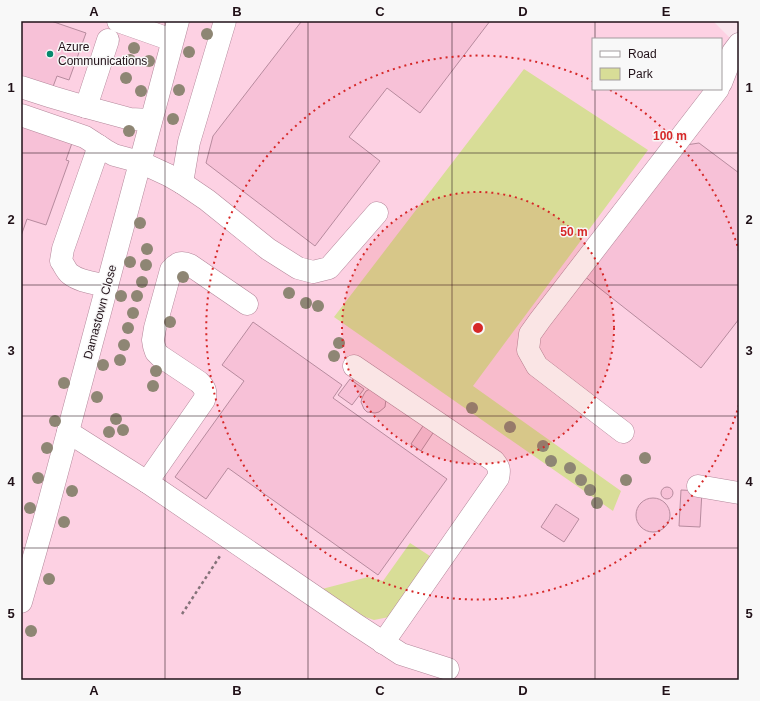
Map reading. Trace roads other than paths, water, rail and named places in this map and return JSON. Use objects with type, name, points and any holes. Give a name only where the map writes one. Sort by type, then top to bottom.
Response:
[{"type":"street","points":[[118,21],[175,31]]},
{"type":"street","points":[[182,183],[189,142],[225,21]]},
{"type":"street","name":"Damastown Close","points":[[21,602],[175,31]]},
{"type":"street","points":[[86,107],[108,40]]},
{"type":"street","points":[[722,80],[733,52],[739,44]]},
{"type":"street","points":[[21,87],[123,118],[151,120]]},
{"type":"street","points":[[623,432],[537,366],[528,350],[530,334],[717,90]]},
{"type":"street","points":[[21,115],[85,137],[114,155],[140,162],[168,175],[206,200],[268,249],[298,268],[314,272],[329,268],[377,213]]},
{"type":"street","points":[[99,146],[63,249],[61,261],[69,274],[82,280],[107,286]]},
{"type":"street","points":[[147,482],[204,400],[206,394],[205,388],[200,382],[160,356],[156,352],[154,346],[155,328],[171,270],[175,265],[184,263],[190,265],[247,304]]},
{"type":"street","points":[[354,366],[494,461],[499,467],[498,478],[383,643]]},
{"type":"street","points":[[68,432],[147,482],[383,643],[402,654],[448,669]]},
{"type":"street","points":[[698,486],[739,493]]},
{"type":"place","name":"Azure Communications","points":[[50,54]]}]
